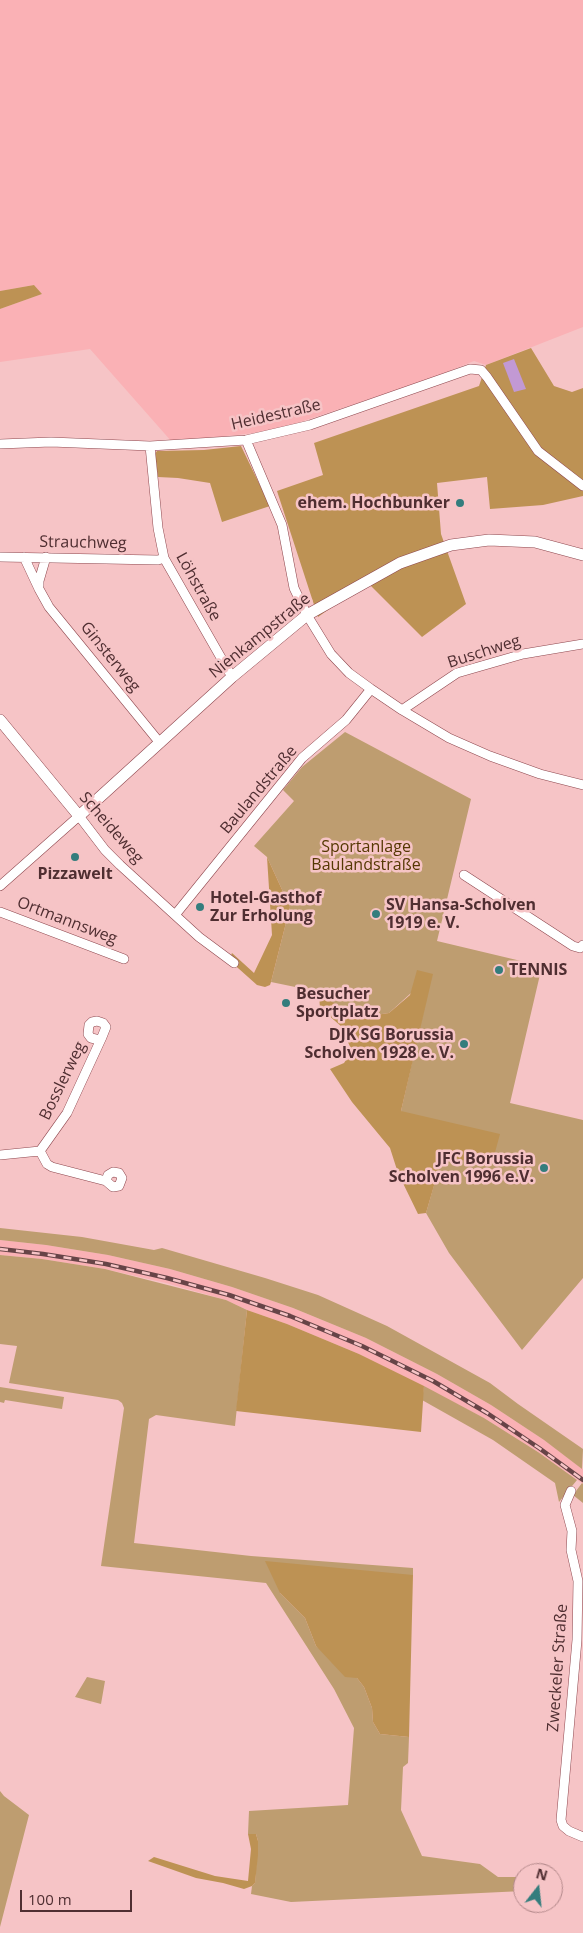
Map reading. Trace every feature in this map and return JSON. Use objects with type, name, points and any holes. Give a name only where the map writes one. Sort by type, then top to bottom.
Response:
[{"type":"street","name":"Heidestraße","points":[[0,444],[50,442],[150,446],[246,440],[310,425],[470,369],[481,370],[487,377],[538,451],[583,486]]},
{"type":"street","points":[[246,440],[282,525],[294,588],[307,615],[331,654],[349,673],[402,710],[449,738],[490,756],[540,774],[583,785]]},
{"type":"street","name":"Löhstraße","points":[[150,446],[158,528],[164,558],[232,677]]},
{"type":"street","name":"Nienkampstraße","points":[[79,816],[232,677],[307,615],[400,562],[451,545],[489,540],[536,542],[583,555]]},
{"type":"street","name":"Strauchweg","points":[[0,557],[158,560],[164,558]]},
{"type":"street","name":"Ginsterweg","points":[[24,557],[49,607],[160,743]]},
{"type":"street","points":[[39,589],[38,581],[46,557]]},
{"type":"street","name":"Buschweg","points":[[402,710],[457,673],[523,654],[583,644]]},
{"type":"street","name":"Baulandstraße","points":[[175,915],[302,758],[346,720],[371,689]]},
{"type":"street","name":"Scheideweg","points":[[0,720],[105,850],[175,915],[234,963]]},
{"type":"street","points":[[0,886],[79,816]]},
{"type":"street","points":[[464,875],[574,946],[580,948],[583,945]]},
{"type":"street","name":"Ortmannsweg","points":[[0,912],[124,959]]},
{"type":"street","name":"Bosslerweg","points":[[40,1151],[67,1113],[100,1040]]},
{"type":"street","points":[[0,1155],[40,1151],[52,1167],[106,1181]]},
{"type":"street","name":"Zweckeler Straße","points":[[571,1491],[565,1505],[572,1531],[571,1550],[578,1582],[580,1641],[560,1820],[569,1831],[583,1837]]},
{"type":"shaded area","points":[[0,0],[583,0],[583,327],[486,365],[474,361],[427,380],[291,425],[254,433],[172,442],[90,349],[0,362],[0,309],[42,294],[34,285],[0,291]]},
{"type":"shaded area","points":[[34,285],[42,294],[0,309],[0,291]]},
{"type":"shaded area","points":[[531,348],[554,386],[572,392],[583,388],[583,496],[543,505],[490,509],[487,477],[437,483],[441,534],[466,604],[422,637],[369,584],[343,599],[318,617],[277,491],[323,475],[314,443],[479,386],[486,365]]},
{"type":"shaded area","points":[[514,359],[526,389],[514,392],[503,363]]},
{"type":"shaded area","points":[[241,446],[270,506],[222,522],[210,483],[158,477],[155,454],[157,451],[204,450]]},
{"type":"shaded area","points":[[267,857],[290,907],[271,982],[270,985],[265,987],[257,985],[229,960],[232,953],[254,973],[272,935]]},
{"type":"shaded area","points":[[417,970],[433,974],[401,1111],[500,1134],[491,1167],[443,1155],[426,1213],[418,1214],[398,1173],[390,1148],[352,1102],[330,1069],[344,1063],[352,1051],[342,1027],[320,1008],[319,995],[349,1011],[369,1016],[389,1013],[410,995]]},
{"type":"shaded area","points":[[0,1240],[108,1255],[170,1269],[232,1287],[293,1308],[366,1338],[437,1374],[491,1405],[544,1440],[583,1469],[583,1484],[538,1452],[484,1418],[359,1354],[226,1300],[166,1283],[105,1269],[42,1259],[0,1255]]},
{"type":"shaded area","points":[[247,1310],[287,1324],[359,1354],[424,1386],[421,1432],[236,1411]]},
{"type":"shaded area","points":[[265,1561],[413,1575],[409,1737],[380,1734],[373,1722],[372,1708],[364,1687],[357,1678],[345,1677],[316,1646],[305,1618],[280,1593]]},
{"type":"shaded area","points":[[248,1834],[256,1834],[258,1855],[255,1883],[244,1889],[196,1878],[148,1861],[154,1857],[215,1876],[248,1881],[251,1849]]},
{"type":"green space","name":"Sportanlage Baulandstraße","points":[[345,732],[471,799],[437,941],[542,966],[510,1103],[583,1120],[583,1278],[522,1350],[449,1253],[426,1213],[443,1154],[401,1111],[432,974],[389,1013],[369,1016],[349,1011],[305,989],[271,982],[290,907],[267,857],[254,846],[294,801],[283,790],[302,767]]},
{"type":"green space","points":[[0,1228],[82,1237],[154,1250],[162,1248],[318,1295],[387,1326],[490,1383],[583,1449],[582,1469],[544,1440],[491,1405],[437,1374],[366,1338],[293,1308],[232,1287],[170,1269],[108,1255],[0,1240]]},
{"type":"green space","points":[[0,1255],[42,1259],[105,1269],[226,1300],[247,1310],[235,1426],[156,1415],[149,1419],[134,1543],[251,1556],[413,1568],[413,1575],[280,1593],[305,1618],[316,1646],[357,1678],[364,1687],[372,1708],[373,1722],[380,1734],[409,1737],[408,1763],[403,1767],[401,1810],[422,1856],[480,1864],[498,1877],[513,1877],[513,1891],[291,1902],[251,1894],[252,1886],[255,1883],[258,1841],[256,1834],[248,1834],[249,1811],[348,1805],[354,1728],[334,1689],[266,1583],[101,1566],[124,1408],[122,1403],[118,1400],[9,1383],[17,1346],[0,1344]]},
{"type":"green space","points":[[424,1386],[484,1418],[538,1452],[577,1480],[559,1502],[555,1483],[493,1440],[422,1400]]},
{"type":"green space","points":[[0,1387],[64,1397],[62,1409],[5,1400],[4,1403],[0,1402]]},
{"type":"green space","points":[[583,1484],[583,1503],[573,1495]]},
{"type":"green space","points":[[87,1677],[105,1681],[101,1704],[75,1697]]},
{"type":"green space","points":[[0,1791],[29,1815],[0,1927]]},
{"type":"railway","points":[[0,1249],[106,1264],[167,1278],[229,1295],[290,1316],[362,1346],[433,1381],[487,1413],[583,1480]]},
{"type":"place","name":"ehem. Hochbunker","points":[[460,503]]},
{"type":"place","name":"Pizzawelt","points":[[75,857]]},
{"type":"place","name":"Hotel-Gasthof Zur Erholung","points":[[200,907]]},
{"type":"place","name":"SV Hansa-Scholven 1919 e. V.","points":[[376,914]]},
{"type":"place","name":"TENNIS","points":[[499,970]]},
{"type":"place","name":"Besucher Sportplatz","points":[[286,1003]]},
{"type":"place","name":"DJK SG Borussia Scholven 1928 e. V.","points":[[464,1044]]},
{"type":"place","name":"JFC Borussia Scholven 1996 e.V.","points":[[544,1168]]}]
